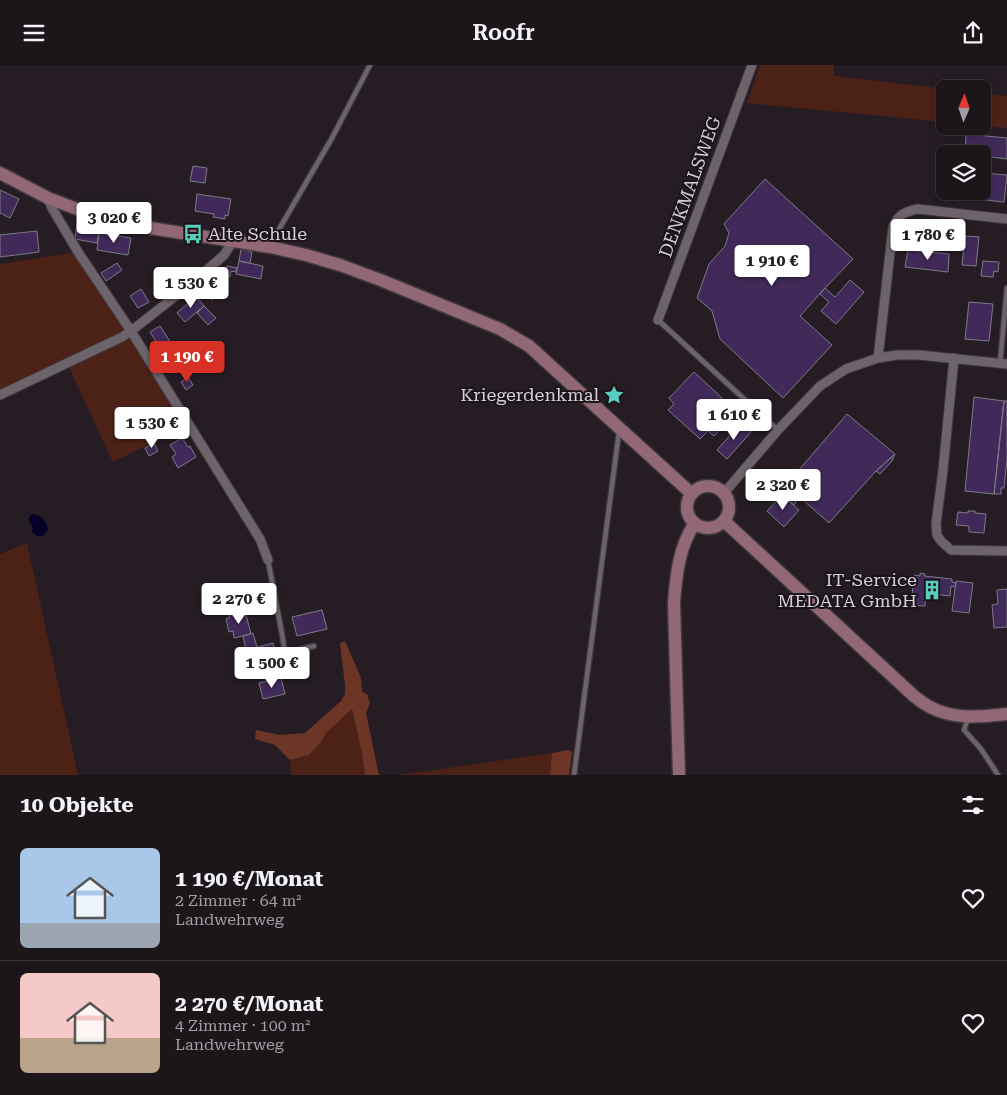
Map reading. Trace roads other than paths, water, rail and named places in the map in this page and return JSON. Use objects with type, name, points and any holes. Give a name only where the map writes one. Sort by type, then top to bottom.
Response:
[{"type":"main road","points":[[0,173],[48,198],[93,215],[125,223],[270,247],[340,265],[500,329],[529,346],[692,494]]},
{"type":"main road","points":[[707,486],[714,487],[724,493],[729,504],[729,510],[724,521],[719,525],[707,528],[695,523],[691,519],[687,506],[692,494],[701,487],[707,486]]},
{"type":"main road","points":[[724,521],[914,696],[930,707],[946,713],[968,717],[1007,715]]},
{"type":"main road","points":[[679,775],[674,603],[676,576],[690,531],[695,523]]},
{"type":"street","name":"DENKMALSWEG","points":[[658,320],[752,65]]},
{"type":"street","points":[[48,198],[78,252],[131,331],[260,539],[268,560]]},
{"type":"street","points":[[878,358],[893,227],[897,218],[906,211],[918,209],[1007,219]]},
{"type":"street","points":[[0,395],[122,337],[191,284],[224,255],[233,241]]},
{"type":"street","points":[[724,493],[778,430],[820,386],[846,369],[878,358],[898,355],[918,355],[1003,364]]},
{"type":"street","points":[[954,359],[936,524],[937,535],[951,550],[1007,551]]},
{"type":"lane","points":[[270,247],[332,138],[370,65]]},
{"type":"lane","points":[[1003,364],[1007,288]]},
{"type":"lane","points":[[658,320],[778,430]]},
{"type":"lane","points":[[574,775],[620,428]]},
{"type":"lane","points":[[268,560],[285,653],[314,646]]},
{"type":"lane","points":[[968,717],[964,729],[981,749],[998,775]]},
{"type":"place","name":"Alte Schule","points":[[193,234]]},
{"type":"place","name":"Kriegerdenkmal","points":[[614,395]]},
{"type":"place","name":"IT-Service MEDATA GmbH","points":[[932,590]]}]
